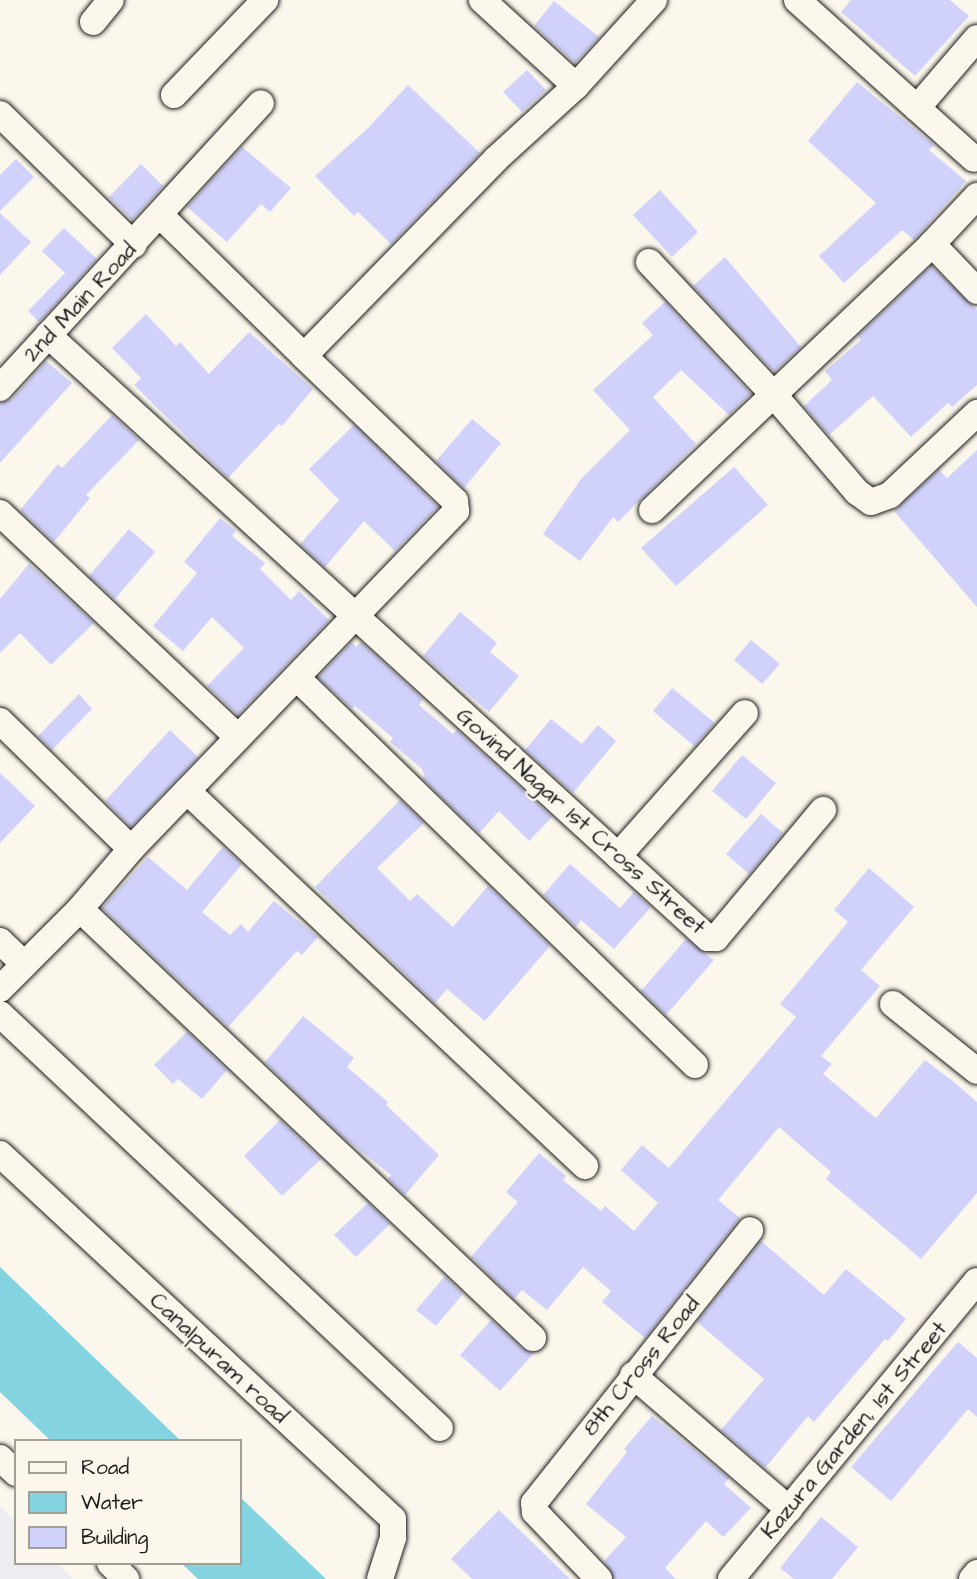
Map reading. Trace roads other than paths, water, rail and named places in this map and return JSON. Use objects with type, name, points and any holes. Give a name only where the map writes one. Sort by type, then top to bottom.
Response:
[{"type":"street","points":[[93,22],[111,0]]},
{"type":"street","points":[[174,94],[265,0]]},
{"type":"street","points":[[482,0],[576,86]]},
{"type":"street","points":[[304,356],[496,159],[576,86],[654,0]]},
{"type":"street","points":[[797,0],[974,159]]},
{"type":"street","points":[[917,108],[977,38]]},
{"type":"street","name":"2nd Main Road","points":[[0,388],[134,245],[261,103]]},
{"type":"street","points":[[0,114],[134,245]]},
{"type":"street","points":[[652,510],[932,244],[977,196]]},
{"type":"street","points":[[0,989],[80,909],[131,849],[297,678],[355,614],[454,515],[457,507],[455,501],[160,215]]},
{"type":"street","points":[[932,244],[977,291]]},
{"type":"street","points":[[649,262],[773,394],[857,492],[871,502],[890,495],[977,413]]},
{"type":"street","name":"Govind Nagar 1st Cross Street","points":[[48,335],[711,940],[823,810]]},
{"type":"street","points":[[0,513],[238,737]]},
{"type":"street","points":[[297,678],[695,1065]]},
{"type":"street","points":[[618,856],[745,713]]},
{"type":"street","points":[[0,721],[131,849]]},
{"type":"street","points":[[187,791],[585,1166]]},
{"type":"street","points":[[80,909],[533,1338]]},
{"type":"street","points":[[0,941],[24,964]]},
{"type":"street","points":[[893,1004],[977,1071]]},
{"type":"street","points":[[0,1014],[440,1428]]},
{"type":"street","name":"Canalpuram road","points":[[0,1154],[393,1519],[393,1538],[380,1579]]},
{"type":"street","name":"8th Cross Road","points":[[599,1579],[535,1512],[534,1503],[750,1230]]},
{"type":"street","name":"Kazura Garden, 1st Street","points":[[732,1579],[977,1281]]},
{"type":"street","points":[[633,1375],[789,1509]]},
{"type":"street","points":[[0,1458],[14,1471]]},
{"type":"street","points":[[112,1565],[126,1579]]},
{"type":"street","points":[[972,1579],[977,1573]]},
{"type":"water","points":[[0,1267],[179,1439],[49,1439],[0,1392]]},
{"type":"water","points":[[242,1499],[326,1579],[198,1579],[183,1565],[242,1565]]}]
